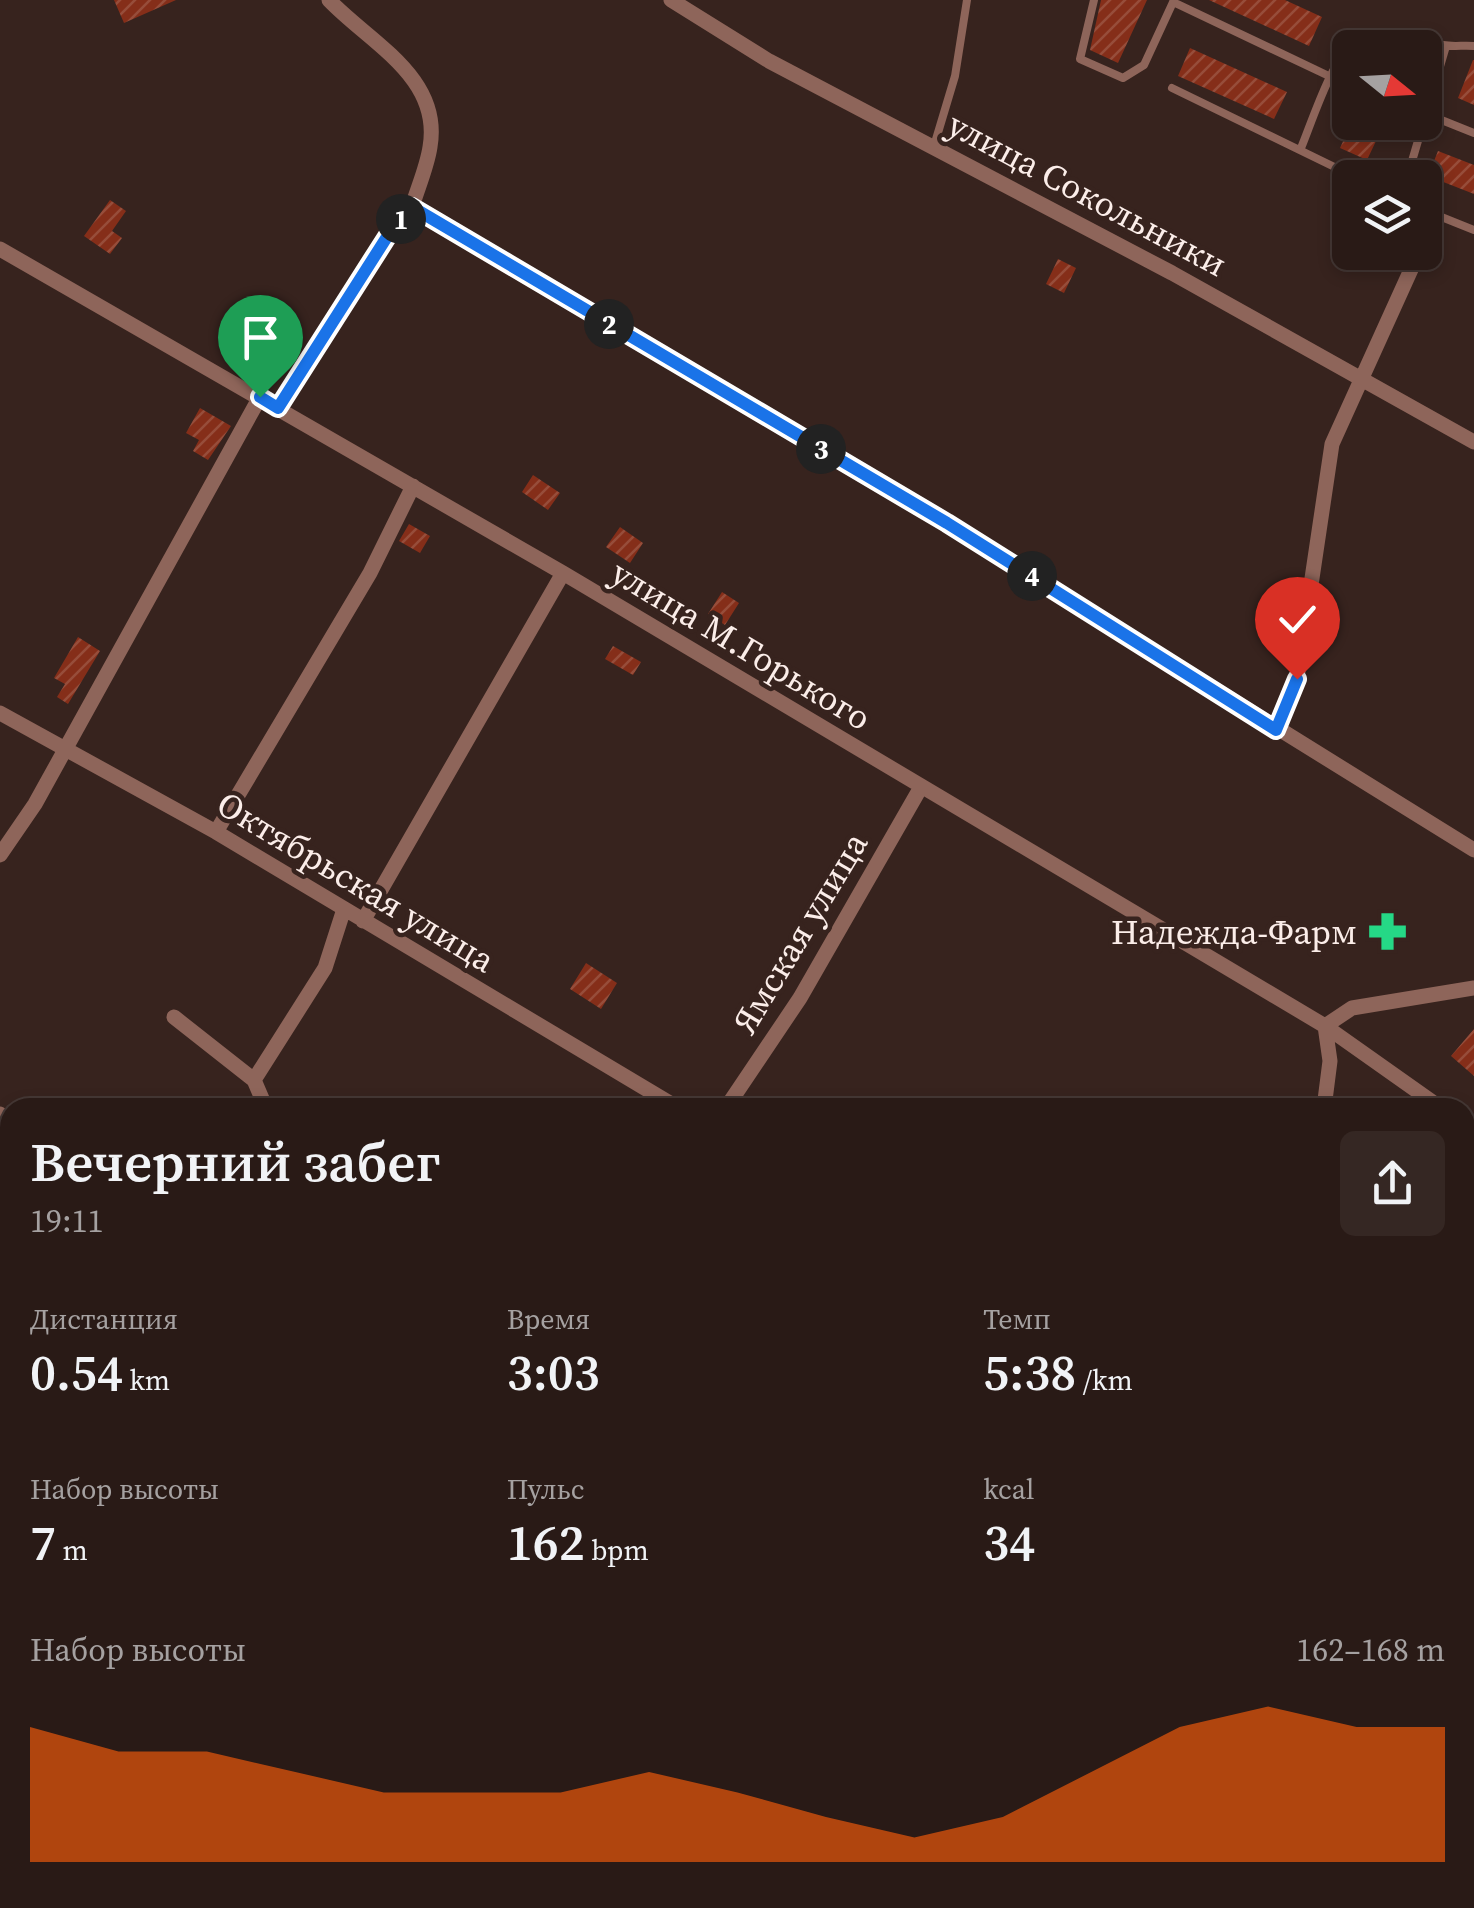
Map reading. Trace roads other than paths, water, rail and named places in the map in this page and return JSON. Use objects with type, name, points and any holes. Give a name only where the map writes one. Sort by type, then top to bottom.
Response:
[{"type":"street","points":[[329,0],[409,71],[421,88],[431,143],[412,207],[947,523],[1474,850]]},
{"type":"street","name":"улица Сокольники","points":[[671,0],[770,61],[934,146],[1474,442]]},
{"type":"street","name":"улица М.Горького","points":[[0,249],[563,573],[1325,1026],[1427,1098]]},
{"type":"street","points":[[1276,730],[1297,679],[1311,606],[1322,492],[1332,444],[1410,270]]},
{"type":"street","points":[[0,855],[35,804],[260,397]]},
{"type":"street","points":[[216,832],[370,574],[413,486]]},
{"type":"street","points":[[363,920],[563,573]]},
{"type":"street","name":"Октябрьская улица","points":[[0,713],[216,832],[658,1098]]},
{"type":"street","name":"Ямская улица","points":[[733,1098],[800,998],[921,787]]},
{"type":"street","points":[[254,1080],[326,968],[344,910]]},
{"type":"street","points":[[1325,1098],[1330,1061],[1325,1026],[1352,1008],[1474,988]]},
{"type":"street","points":[[174,1018],[254,1080],[262,1098]]},
{"type":"lane","points":[[934,146],[955,76],[967,0]]},
{"type":"lane","points":[[1094,0],[1080,58],[1123,78],[1144,65],[1174,1],[1331,77]]},
{"type":"lane","points":[[1301,148],[1331,77],[1348,47],[1359,38],[1402,35],[1446,46],[1474,46]]},
{"type":"lane","points":[[1442,57],[1446,46]]},
{"type":"lane","points":[[1172,88],[1332,165]]},
{"type":"lane","points":[[1442,120],[1474,134]]},
{"type":"lane","points":[[278,408],[392,229],[412,207]]},
{"type":"lane","points":[[1442,221],[1474,230]]},
{"type":"place","name":"Надежда-Фарм","points":[[1387,932]]}]
